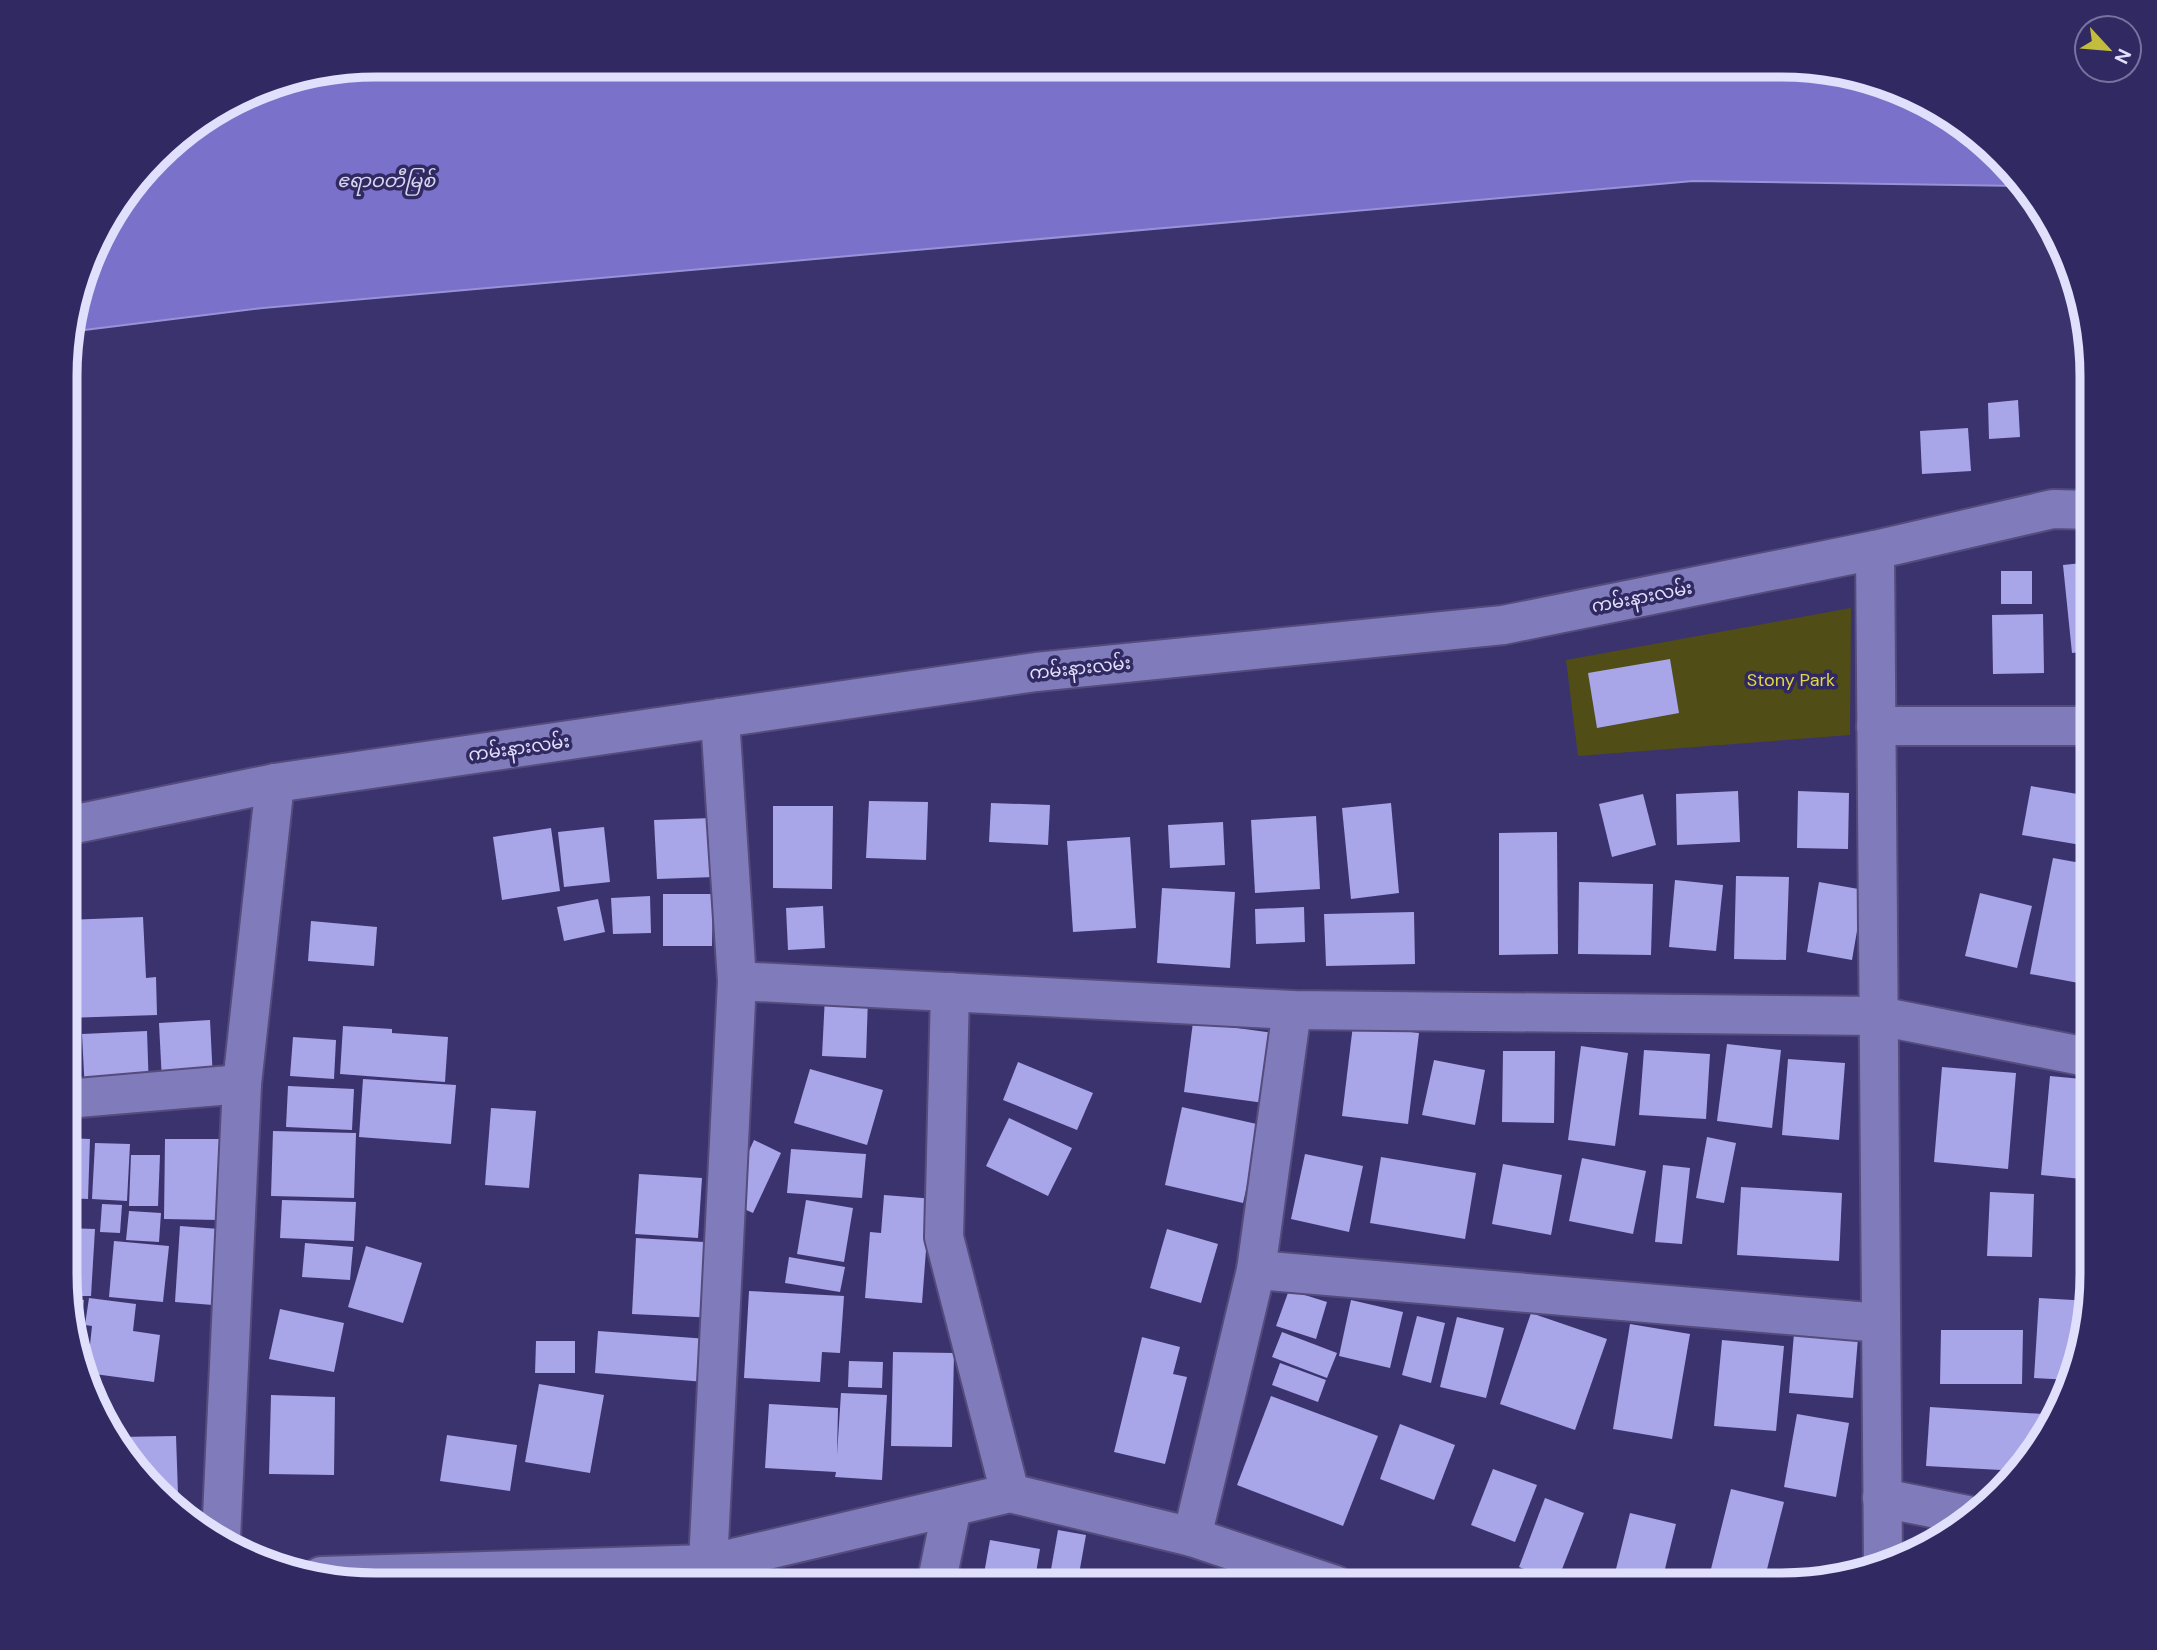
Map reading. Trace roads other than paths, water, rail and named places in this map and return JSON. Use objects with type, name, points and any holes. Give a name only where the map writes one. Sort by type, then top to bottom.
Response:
[{"type":"street","name":"ကမ်းနားလမ်း","points":[[77,824],[275,783],[1036,672],[1503,625],[1875,550],[2053,509],[2080,510]]},
{"type":"street","points":[[1875,550],[1882,1555]]},
{"type":"street","points":[[708,1564],[737,981],[720,718]]},
{"type":"street","points":[[1876,726],[2080,726]]},
{"type":"street","points":[[220,1529],[242,1084],[275,783]]},
{"type":"street","points":[[737,981],[1292,1010],[1878,1016],[2080,1056]]},
{"type":"street","points":[[950,992],[944,1237],[1010,1493]]},
{"type":"street","points":[[1192,1536],[1256,1270],[1292,1010]]},
{"type":"street","points":[[77,1098],[242,1084]]},
{"type":"street","points":[[1256,1270],[1881,1323]]},
{"type":"street","points":[[418,1573],[708,1564],[1010,1493],[1192,1536],[1300,1573]]},
{"type":"street","points":[[1882,1498],[1959,1514]]},
{"type":"street","points":[[938,1573],[951,1507]]},
{"type":"water","name":"ဧရာဝတီမြစ်","points":[[357,78],[1800,78],[1858,87],[1913,108],[1963,139],[2011,186],[1693,181],[263,308],[81,330],[93,280],[117,227],[151,179],[179,151],[210,127],[262,100],[299,87]]},
{"type":"park label","name":"Stony Park","points":[[1791,680]]}]
